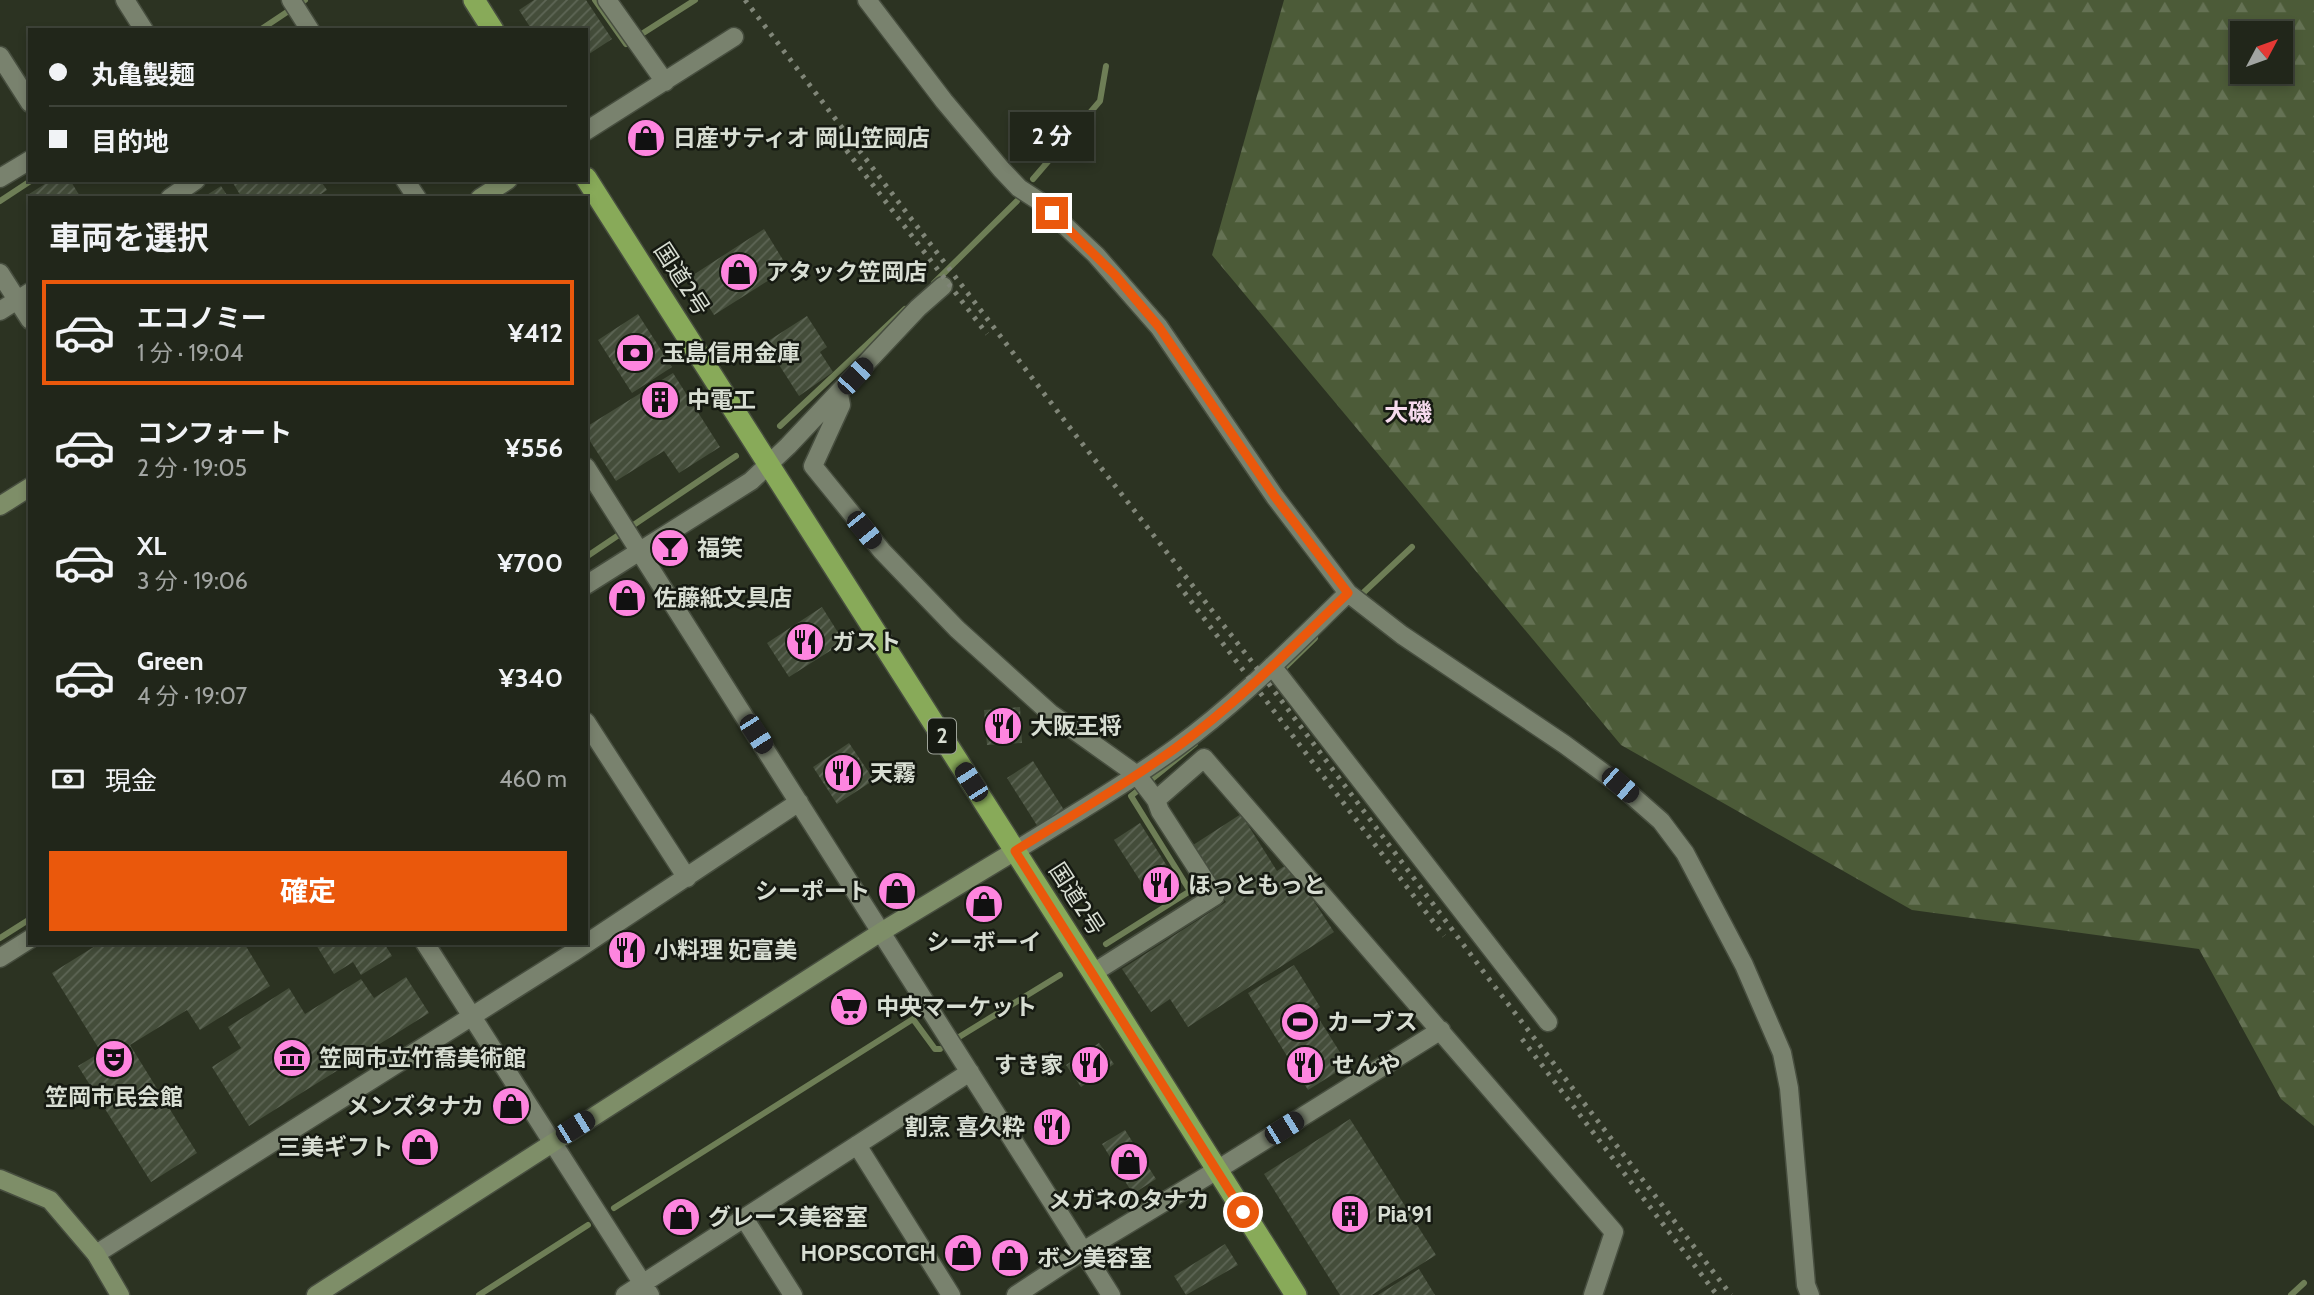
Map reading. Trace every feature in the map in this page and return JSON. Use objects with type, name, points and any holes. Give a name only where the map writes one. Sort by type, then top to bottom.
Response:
[{"type":"highway","points":[[474,0],[492,28]]},
{"type":"highway","name":"国道2号","points":[[588,181],[1296,1295]]},
{"type":"street","points":[[125,0],[143,28]]},
{"type":"street","points":[[607,0],[665,82]]},
{"type":"street","points":[[867,0],[944,101],[1001,169],[1096,255],[1159,327],[1275,497],[1348,593],[1402,635],[1620,785],[1661,821],[1685,853],[1744,965],[1782,1053],[1789,1088],[1806,1285],[1810,1295]]},
{"type":"street","points":[[294,5],[309,28]]},
{"type":"street","points":[[588,130],[734,37]]},
{"type":"street","points":[[0,56],[28,100]]},
{"type":"street","points":[[0,178],[28,161]]},
{"type":"street","points":[[173,196],[194,182]]},
{"type":"street","points":[[483,196],[505,182]]},
{"type":"street","points":[[0,273],[23,296],[28,313]]},
{"type":"street","points":[[588,584],[637,547],[751,481],[839,394],[918,308],[943,286]]},
{"type":"street","points":[[0,311],[23,296]]},
{"type":"street","points":[[839,394],[841,405],[813,466],[882,551],[957,628],[1049,713],[1146,787],[1215,896],[1093,973]]},
{"type":"street","points":[[588,470],[1111,1295]]},
{"type":"street","points":[[0,506],[28,488]]},
{"type":"street","points":[[1146,787],[1179,745],[1277,672],[1348,593]]},
{"type":"street","points":[[1277,672],[1548,1022]]},
{"type":"street","points":[[588,725],[687,878]]},
{"type":"street","points":[[316,1295],[881,932],[1015,851],[1204,758],[1614,1232],[1593,1295]]},
{"type":"street","points":[[588,937],[687,878],[799,802]]},
{"type":"street","points":[[0,958],[28,940]]},
{"type":"street","points":[[426,945],[646,1289]]},
{"type":"street","points":[[96,1254],[472,1017],[569,948]]},
{"type":"street","points":[[1016,1295],[1441,1030]]},
{"type":"street","points":[[625,1295],[646,1289],[744,1218],[970,1072]]},
{"type":"street","points":[[857,1145],[951,1295]]},
{"type":"street","points":[[0,1179],[50,1200],[96,1254],[120,1295]]},
{"type":"street","points":[[744,1218],[793,1295]]},
{"type":"green space","points":[[1284,0],[2314,0],[2314,1126],[2281,1099],[2199,949],[1912,910],[1621,745],[1212,255]]},
{"type":"building","points":[[534,0],[586,0],[612,39],[588,55],[588,28],[531,28],[519,10]]},
{"type":"building","points":[[48,182],[71,182],[80,196],[28,196],[28,198],[26,196]]},
{"type":"building","points":[[321,182],[327,190],[318,196],[241,196],[233,183]]},
{"type":"building","points":[[221,186],[228,196],[205,196]]},
{"type":"building","name":"アタック笠岡店","points":[[764,229],[788,268],[714,315],[690,277]]},
{"type":"building","name":"玉島信用金庫","points":[[638,314],[672,367],[632,393],[598,340]]},
{"type":"building","points":[[807,316],[827,347],[820,352],[833,372],[799,396],[765,343]]},
{"type":"building","name":"中電工","points":[[673,373],[720,447],[679,473],[664,451],[616,481],[588,438],[588,426]]},
{"type":"building","name":"ガスト","points":[[822,607],[844,642],[789,677],[767,643]]},
{"type":"building","name":"大阪王将","points":[[1020,707],[1022,743],[987,745],[984,710]]},
{"type":"building","name":"天霧","points":[[849,743],[874,780],[837,804],[813,767]]},
{"type":"building","points":[[1033,761],[1064,810],[1038,827],[1007,778]]},
{"type":"building","points":[[1241,814],[1277,871],[1289,863],[1334,932],[1188,1027],[1170,999],[1151,1012],[1122,969],[1226,902],[1190,847]]},
{"type":"building","points":[[1140,823],[1167,866],[1141,882],[1114,840]]},
{"type":"building","name":"ほっともっと","points":[[1168,868],[1179,885],[1154,901],[1143,884]]},
{"type":"building","name":"笠岡市民会館","points":[[97,945],[245,945],[270,986],[200,1030],[187,1010],[130,1045],[197,1153],[151,1182],[78,1066],[101,1052],[52,973]]},
{"type":"building","points":[[316,945],[385,945],[392,956],[361,975],[353,962],[334,974]]},
{"type":"building","points":[[1294,965],[1320,1007],[1314,1011],[1348,1065],[1308,1090],[1248,993]]},
{"type":"building","name":"笠岡市立竹喬美術館","points":[[406,977],[429,1013],[249,1126],[212,1067],[241,1048],[228,1027],[289,988],[305,1014],[361,979],[374,998]]},
{"type":"building","name":"すき家","points":[[1099,1043],[1114,1064],[1081,1087],[1066,1065]]},
{"type":"building","name":"Pia'91","points":[[1350,1119],[1436,1255],[1372,1295],[1340,1295],[1264,1174]]},
{"type":"building","name":"メガネのタナカ","points":[[1125,1130],[1156,1179],[1133,1194],[1102,1144]]},
{"type":"building","points":[[1225,1244],[1238,1265],[1186,1295],[1174,1276]]},
{"type":"building","points":[[1419,1269],[1435,1295],[1378,1295]]},
{"type":"waterway","points":[[263,28],[305,0]]},
{"type":"waterway","points":[[595,0],[626,44],[695,0]]},
{"type":"waterway","points":[[1033,179],[1100,101],[1106,66]]},
{"type":"waterway","points":[[0,201],[29,182]]},
{"type":"waterway","points":[[934,283],[1017,201]]},
{"type":"waterway","points":[[780,426],[905,309]]},
{"type":"waterway","points":[[588,556],[736,456]]},
{"type":"waterway","points":[[1363,593],[1412,547]]},
{"type":"waterway","points":[[1279,673],[1315,638]]},
{"type":"waterway","points":[[1106,944],[1190,891],[1131,796],[1195,744]]},
{"type":"waterway","points":[[0,938],[28,920]]},
{"type":"waterway","points":[[959,1037],[1060,975]]},
{"type":"waterway","points":[[614,1208],[913,1019],[935,1049],[940,1049]]},
{"type":"waterway","points":[[479,1295],[588,1225]]},
{"type":"waterway","points":[[2291,1295],[2304,1283]]},
{"type":"railway","points":[[745,0],[1074,433],[1263,676],[1489,979],[1731,1295]]},
{"type":"railway","points":[[840,142],[987,334]]},
{"type":"railway","points":[[1178,584],[1444,936]]},
{"type":"railway","points":[[1522,1039],[1717,1295]]},
{"type":"place","name":"日産サティオ 岡山笠岡店","points":[[646,138]]},
{"type":"place","name":"アタック笠岡店","points":[[739,272]]},
{"type":"place","name":"玉島信用金庫","points":[[635,353]]},
{"type":"place","name":"中電工","points":[[660,400]]},
{"type":"place","name":"福笑","points":[[670,548]]},
{"type":"place","name":"佐藤紙文具店","points":[[627,598]]},
{"type":"place","name":"ガスト","points":[[805,642]]},
{"type":"place","name":"大阪王将","points":[[1003,726]]},
{"type":"place","name":"天霧","points":[[843,773]]},
{"type":"place","name":"ほっともっと","points":[[1161,885]]},
{"type":"place","name":"シーポート","points":[[897,891]]},
{"type":"place","name":"シーボーイ","points":[[984,904]]},
{"type":"place","name":"小料理 妃富美","points":[[627,950]]},
{"type":"place","name":"中央マーケット","points":[[849,1007]]},
{"type":"place","name":"カーブス","points":[[1300,1022]]},
{"type":"place","name":"笠岡市立竹喬美術館","points":[[292,1058]]},
{"type":"place","name":"笠岡市民会館","points":[[114,1059]]},
{"type":"place","name":"すき家","points":[[1090,1065]]},
{"type":"place","name":"せんや","points":[[1305,1065]]},
{"type":"place","name":"メンズタナカ","points":[[511,1106]]},
{"type":"place","name":"割烹 喜久粋","points":[[1052,1127]]},
{"type":"place","name":"三美ギフト","points":[[420,1147]]},
{"type":"place","name":"メガネのタナカ","points":[[1129,1162]]},
{"type":"place","name":"Pia'91","points":[[1350,1214]]},
{"type":"place","name":"グレース美容室","points":[[681,1217]]},
{"type":"place","name":"HOPSCOTCH","points":[[963,1253]]},
{"type":"place","name":"ボン美容室","points":[[1010,1258]]},
{"type":"district","name":"大磯","points":[[1408,413]]},
{"type":"route","points":[[1052,213],[1115,275],[1159,327],[1275,497],[1348,593],[1262,676],[1179,745],[1015,851],[1243,1212]]}]
